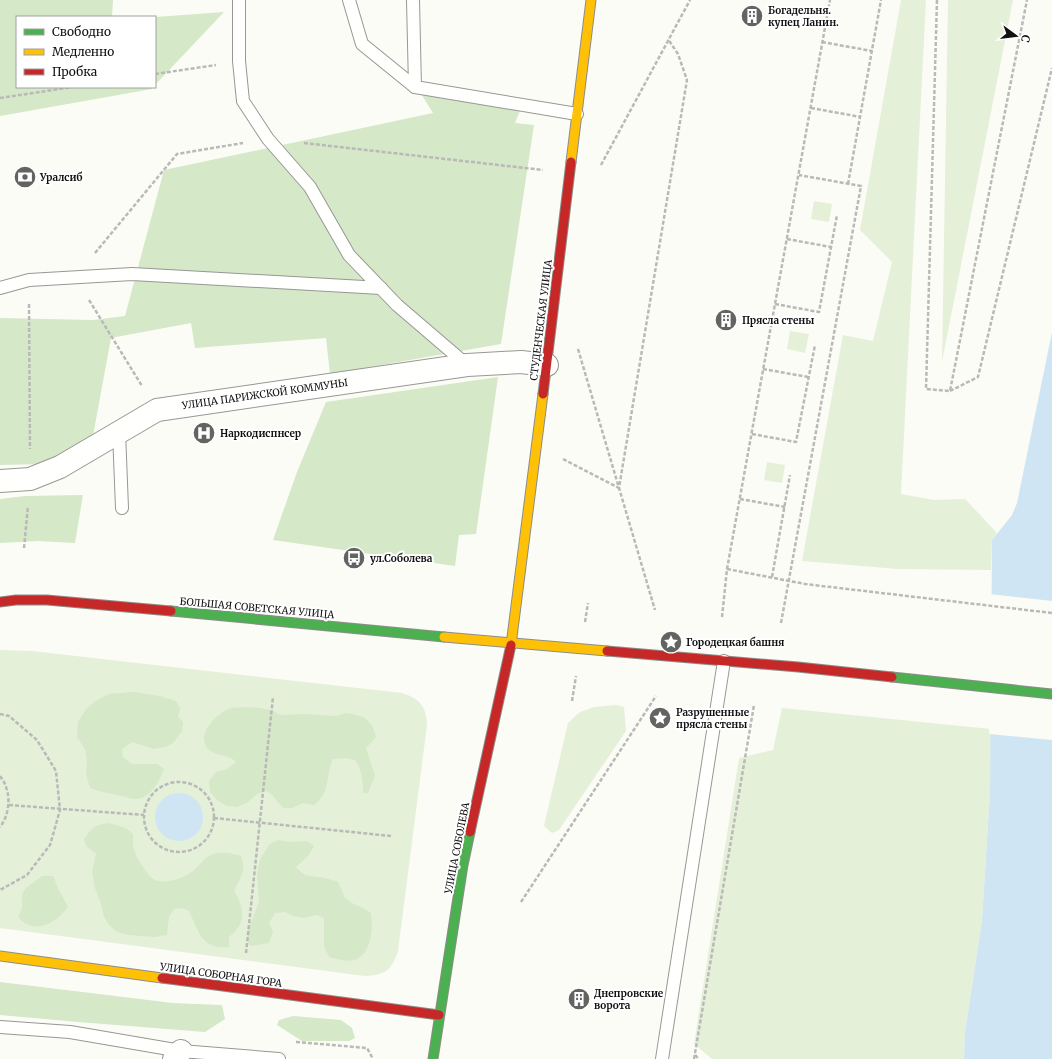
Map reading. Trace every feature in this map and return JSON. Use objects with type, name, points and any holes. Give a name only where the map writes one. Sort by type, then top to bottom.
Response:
[{"type":"main road","name":"СТУДЕНЧЕСКАЯ УЛИЦА","points":[[512,643],[591,0]]},
{"type":"main road","name":"БОЛЬШАЯ СОВЕТСКАЯ УЛИЦА","points":[[0,602],[16,600],[47,600],[512,643],[798,666],[1052,694]]},
{"type":"main road","name":"УЛИЦА СОБОЛЕВА","points":[[434,1059],[439,1015],[463,865],[512,643]]},
{"type":"main road","name":"УЛИЦА СОБОРНАЯ ГОРА","points":[[0,956],[439,1015]]},
{"type":"street","name":"УЛИЦА ПАРИЖСКОЙ КОММУНЫ","points":[[0,481],[30,479],[60,468],[157,410],[467,364],[521,362],[547,365]]},
{"type":"lane","points":[[239,0],[239,61],[243,101],[268,139],[310,187],[349,255],[397,305],[467,364]]},
{"type":"lane","points":[[349,0],[362,44],[416,87],[577,114]]},
{"type":"lane","points":[[413,0],[416,87]]},
{"type":"lane","points":[[0,288],[29,280],[132,274],[381,288]]},
{"type":"lane","points":[[119,432],[122,508]]},
{"type":"lane","points":[[662,1059],[724,660]]},
{"type":"lane","points":[[0,1027],[70,1032],[179,1056],[279,1059]]},
{"type":"path","points":[[597,171],[690,0]]},
{"type":"path","points":[[722,617],[727,569],[830,0]]},
{"type":"path","points":[[848,184],[882,0]]},
{"type":"path","points":[[938,0],[926,389],[950,391],[978,377],[1052,68]]},
{"type":"path","points":[[950,391],[1027,0]]},
{"type":"path","points":[[619,488],[687,80],[678,54],[668,39]]},
{"type":"path","points":[[822,42],[872,51]]},
{"type":"path","points":[[156,74],[239,61]]},
{"type":"path","points":[[0,98],[66,88]]},
{"type":"path","points":[[811,108],[861,117]]},
{"type":"path","points":[[781,623],[861,186],[798,175]]},
{"type":"path","points":[[775,304],[820,312],[837,215]]},
{"type":"path","points":[[787,239],[831,247]]},
{"type":"path","points":[[75,277],[157,410]]},
{"type":"path","points":[[24,548],[30,479],[29,280]]},
{"type":"path","points":[[752,434],[796,442],[815,345]]},
{"type":"path","points":[[578,348],[655,610]]},
{"type":"path","points":[[763,369],[808,377]]},
{"type":"path","points":[[561,458],[619,488]]},
{"type":"path","points":[[772,577],[790,475]]},
{"type":"path","points":[[740,499],[784,507]]},
{"type":"path","points":[[727,569],[805,584],[1052,613]]},
{"type":"path","points":[[521,902],[656,696]]},
{"type":"path","points":[[246,953],[272,697]]},
{"type":"path","points":[[694,1059],[754,705]]},
{"type":"path","points":[[0,714],[9,716],[38,740],[56,771],[60,810],[50,845],[27,876],[0,890]]},
{"type":"path","points":[[0,776],[7,788],[9,805],[4,822],[0,828]]},
{"type":"path","points":[[173,782],[187,782],[200,788],[210,798],[214,811],[214,818],[214,826],[208,838],[198,848],[185,853],[170,852],[158,846],[149,836],[143,822],[144,809],[150,796],[161,787],[173,782]]},
{"type":"path","points":[[9,805],[60,810],[144,815]]},
{"type":"path","points":[[214,818],[391,836]]},
{"type":"path","points":[[695,1054],[699,1059]]},
{"type":"green space","points":[[0,0],[113,0],[112,16],[16,16],[16,88],[152,89],[0,116]]},
{"type":"green space","points":[[901,0],[926,0],[901,494],[934,500],[965,499],[997,533],[992,540],[991,570],[897,569],[802,561],[843,335],[873,341],[892,262],[860,230]]},
{"type":"green space","points":[[948,0],[1013,0],[942,362]]},
{"type":"green space","points":[[224,12],[156,84],[156,17]]},
{"type":"green space","points":[[420,92],[522,106],[515,123],[534,125],[501,344],[330,374],[326,338],[195,348],[191,323],[111,338],[88,463],[0,465],[0,318],[93,320],[125,316],[164,170],[433,113]]},
{"type":"green space","points":[[814,201],[832,204],[829,222],[811,219]]},
{"type":"green space","points":[[790,331],[809,334],[805,353],[787,349]]},
{"type":"green space","points":[[498,377],[476,534],[459,535],[455,566],[273,540],[297,472],[326,402]]},
{"type":"green space","points":[[767,462],[785,465],[782,483],[764,480]]},
{"type":"green space","points":[[83,495],[75,543],[38,541],[0,543],[0,499],[25,496]]},
{"type":"green space","points":[[0,650],[32,651],[402,693],[418,701],[425,713],[427,725],[398,951],[390,967],[383,973],[365,976],[0,928]]},
{"type":"green space","points":[[133,692],[160,696],[176,701],[180,708],[178,717],[183,722],[182,731],[173,743],[165,747],[154,749],[132,742],[122,749],[123,757],[132,764],[157,764],[164,769],[157,784],[150,793],[135,799],[90,788],[86,774],[87,761],[85,749],[77,737],[78,722],[86,709],[97,700],[109,694]]},
{"type":"green space","points":[[616,705],[624,707],[626,731],[559,830],[552,833],[544,826],[568,723],[580,712],[594,707]]},
{"type":"green space","points":[[246,707],[271,710],[281,715],[304,714],[336,716],[346,713],[365,718],[372,725],[376,737],[366,748],[375,776],[368,793],[363,793],[362,776],[355,760],[346,758],[333,759],[323,795],[314,805],[303,803],[292,808],[283,808],[267,791],[257,794],[248,802],[237,807],[227,806],[217,800],[210,792],[209,781],[216,772],[227,769],[236,762],[233,759],[211,752],[205,744],[204,738],[209,726],[223,712],[230,708]]},
{"type":"green space","points":[[782,708],[991,729],[990,791],[982,920],[965,1032],[964,1059],[712,1059],[694,1044],[739,758],[773,750]]},
{"type":"green space","points":[[109,823],[126,828],[133,834],[134,851],[148,874],[155,880],[159,881],[178,879],[193,871],[208,857],[217,853],[241,856],[243,871],[234,891],[242,910],[242,916],[239,926],[229,937],[229,947],[212,945],[202,938],[189,911],[182,908],[174,909],[169,917],[167,935],[155,937],[129,935],[117,932],[108,924],[95,888],[92,872],[96,853],[87,847],[84,840],[94,828]]},
{"type":"green space","points":[[278,840],[290,842],[307,841],[314,846],[308,856],[296,867],[306,875],[338,882],[345,898],[371,913],[372,925],[369,945],[366,951],[357,959],[347,961],[329,957],[324,946],[324,918],[317,915],[303,918],[293,916],[285,912],[275,913],[269,923],[273,932],[269,943],[251,946],[247,942],[248,930],[259,902],[257,875],[260,859],[270,844]]},
{"type":"green space","points":[[42,876],[53,876],[68,907],[58,918],[51,922],[45,925],[31,926],[18,917],[22,908],[22,894],[26,888]]},
{"type":"green space","points":[[0,982],[173,1003],[222,1005],[225,1019],[205,1032],[0,1015]]},
{"type":"green space","points":[[293,1016],[341,1020],[352,1028],[355,1038],[349,1041],[302,1041],[277,1025],[279,1020]]},
{"type":"water","points":[[1052,332],[1052,1059],[964,1059],[965,1032],[982,920],[990,791],[992,540],[1012,515],[1017,503]]},
{"type":"water","points":[[179,793],[188,795],[196,800],[201,808],[203,817],[201,826],[196,834],[188,839],[179,841],[170,839],[162,834],[157,826],[155,817],[157,808],[162,800],[170,795]]},
{"type":"pier","points":[[989,594],[1052,601],[1052,740],[989,734]]},
{"type":"traffic: fast","points":[[171,611],[444,637]]},
{"type":"traffic: fast","points":[[892,677],[1052,694]]},
{"type":"traffic: fast","points":[[433,1059],[463,865],[470,832]]},
{"type":"traffic: slow","points":[[571,162],[591,0]]},
{"type":"traffic: slow","points":[[511,645],[543,394]]},
{"type":"traffic: slow","points":[[444,637],[607,651]]},
{"type":"traffic: slow","points":[[0,956],[162,978]]},
{"type":"traffic: jam","points":[[543,394],[571,162]]},
{"type":"traffic: jam","points":[[0,602],[16,600],[47,600],[171,611]]},
{"type":"traffic: jam","points":[[470,832],[511,645]]},
{"type":"traffic: jam","points":[[607,651],[798,667],[892,677]]},
{"type":"traffic: jam","points":[[162,978],[439,1015]]},
{"type":"place","name":"Богадельня. купец Ланин.","points":[[752,16]]},
{"type":"place","name":"Уралсиб","points":[[25,177]]},
{"type":"place","name":"Прясла стены","points":[[726,320]]},
{"type":"place","name":"Наркодиспнсер","points":[[204,433]]},
{"type":"place","name":"ул.Соболева","points":[[354,558]]},
{"type":"place","name":"Городецкая башня","points":[[671,642]]},
{"type":"place","name":"Разрушенные прясла стены","points":[[660,718]]},
{"type":"place","name":"Днепровские ворота","points":[[579,999]]}]
